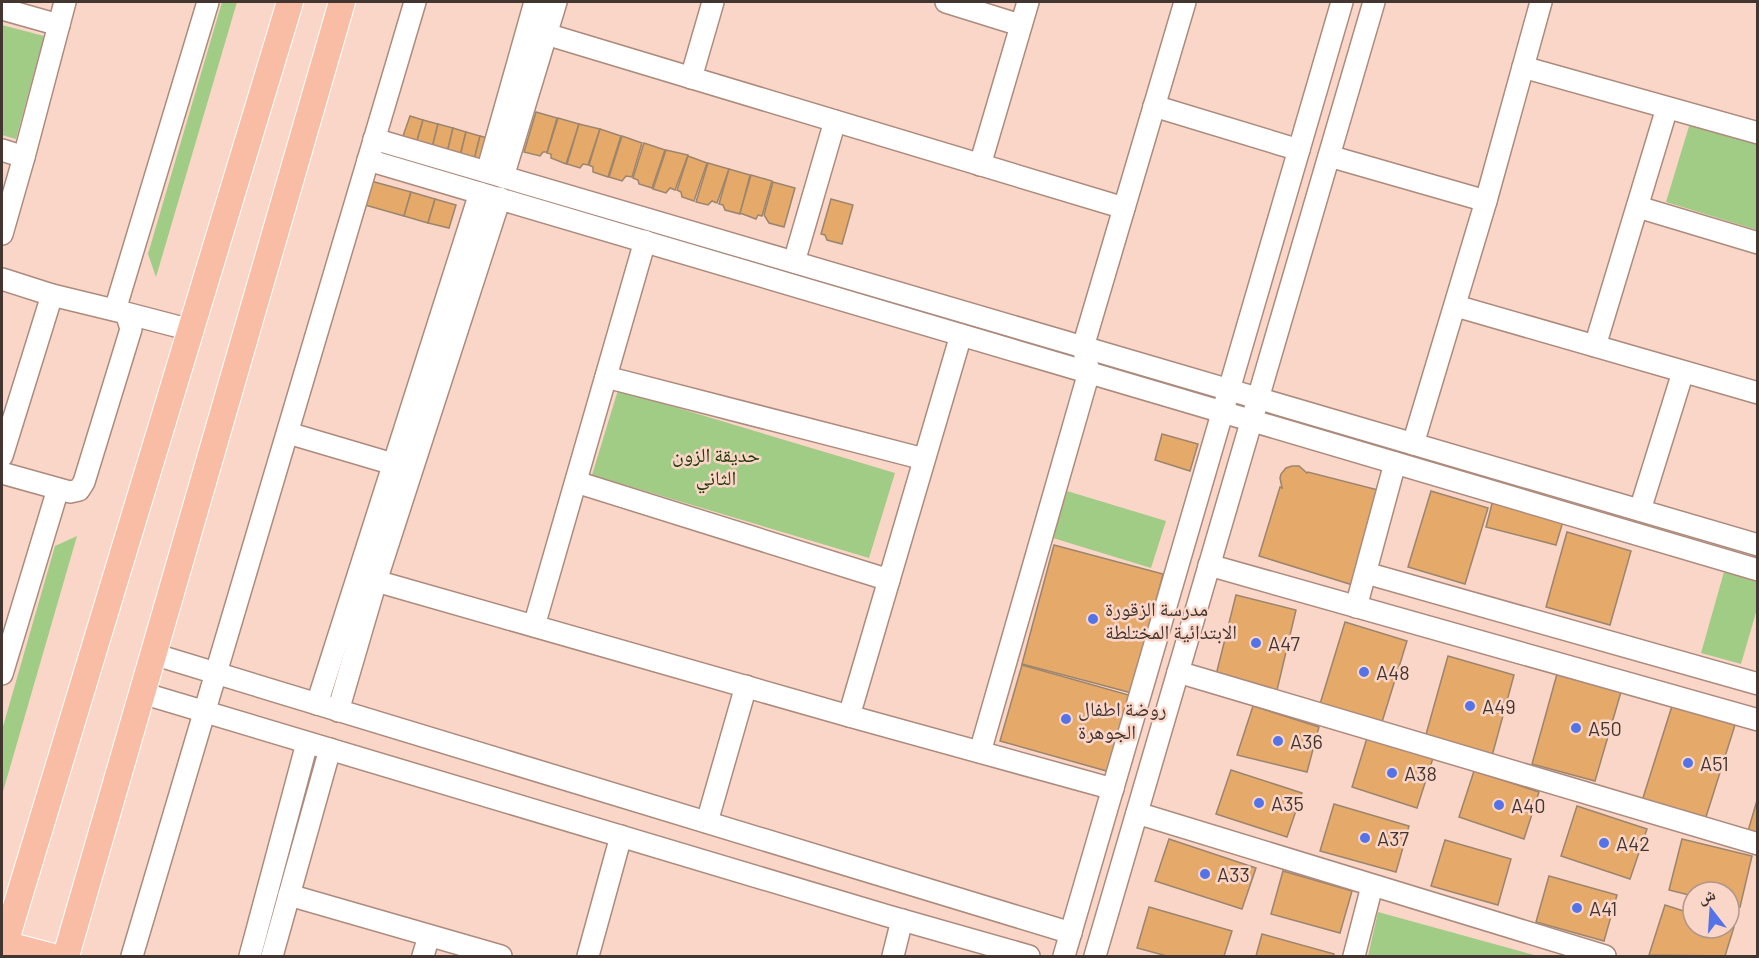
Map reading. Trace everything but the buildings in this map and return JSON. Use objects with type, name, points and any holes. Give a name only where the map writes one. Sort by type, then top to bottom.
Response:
[{"type":"main road","points":[[50,957],[3,949],[290,2]]},
{"type":"main road","points":[[66,957],[342,2]]},
{"type":"street","points":[[2,234],[65,2]]},
{"type":"street","points":[[118,311],[208,2]]},
{"type":"street","points":[[132,957],[415,2]]},
{"type":"street","points":[[338,711],[495,174],[535,2]]},
{"type":"street","points":[[495,174],[556,2]]},
{"type":"street","points":[[691,78],[713,2]]},
{"type":"street","points":[[946,2],[1020,25]]},
{"type":"street","points":[[980,165],[1028,2]]},
{"type":"street","points":[[980,752],[1089,372],[1083,347],[1185,2]]},
{"type":"street","points":[[1064,957],[1342,2]]},
{"type":"street","points":[[1095,957],[1374,2]]},
{"type":"street","points":[[1413,444],[1456,306],[1541,2]]},
{"type":"street","points":[[2,9],[59,25]]},
{"type":"street","points":[[546,34],[1124,208]]},
{"type":"street","points":[[1523,67],[1758,133]]},
{"type":"street","points":[[1154,106],[1299,150]]},
{"type":"street","points":[[1595,346],[1667,108]]},
{"type":"street","points":[[794,262],[835,121]]},
{"type":"street","points":[[374,139],[1758,545]]},
{"type":"street","points":[[2,150],[24,157]]},
{"type":"street","points":[[1329,156],[1486,201]]},
{"type":"street","points":[[368,160],[1758,570]]},
{"type":"street","points":[[317,704],[393,464],[489,195]]},
{"type":"street","points":[[1638,207],[1758,243]]},
{"type":"street","points":[[534,626],[645,241]]},
{"type":"street","points":[[2,279],[52,295],[191,330]]},
{"type":"street","points":[[2,448],[52,295]]},
{"type":"street","points":[[1456,306],[1758,393]]},
{"type":"street","points":[[2,472],[58,489],[75,492],[79,490],[84,482],[131,330],[127,316],[118,311]]},
{"type":"street","points":[[849,716],[962,335]]},
{"type":"street","points":[[1640,510],[1683,372]]},
{"type":"street","points":[[606,377],[924,459]]},
{"type":"street","points":[[288,433],[393,464]]},
{"type":"street","points":[[1356,607],[1395,463]]},
{"type":"street","points":[[576,482],[889,580]]},
{"type":"street","points":[[2,674],[58,489]]},
{"type":"street","points":[[1209,565],[1758,720]]},
{"type":"street","points":[[1366,573],[1758,684]]},
{"type":"street","points":[[376,581],[1113,789]]},
{"type":"street","points":[[153,654],[1071,933]]},
{"type":"street","points":[[1178,672],[1758,844]]},
{"type":"street","points":[[707,822],[746,686]]},
{"type":"street","points":[[142,693],[1029,957]]},
{"type":"street","points":[[250,957],[307,742]]},
{"type":"street","points":[[272,957],[330,749]]},
{"type":"street","points":[[1137,813],[1605,957]]},
{"type":"street","points":[[588,957],[621,836]]},
{"type":"street","points":[[1354,957],[1372,886]]},
{"type":"street","points":[[289,895],[501,957]]},
{"type":"street","points":[[893,957],[902,920]]},
{"type":"street","points":[[423,957],[429,936]]},
{"type":"green space","points":[[222,2],[237,2],[156,277],[148,254]]},
{"type":"green space","points":[[2,25],[44,36],[16,139],[2,135]]},
{"type":"green space","points":[[1690,123],[1757,144],[1757,230],[1666,202]]},
{"type":"green space","name":"حديقة الزون الثاني","points":[[618,390],[895,473],[869,558],[592,475]]},
{"type":"green space","points":[[1067,491],[1166,521],[1151,568],[1053,538]]},
{"type":"green space","points":[[77,536],[2,795],[2,730],[55,546]]},
{"type":"green space","points":[[1724,572],[1757,582],[1757,609],[1741,664],[1701,653]]},
{"type":"green space","points":[[1378,912],[1538,956],[1368,956]]},
{"type":"place","name":"مدرسة الزقورة الابتدائية المختلطة","points":[[1093,619]]},
{"type":"place","name":"A47","points":[[1256,643]]},
{"type":"place","name":"A48","points":[[1364,672]]},
{"type":"place","name":"A49","points":[[1470,706]]},
{"type":"place","name":"روضة اطفال الجوهرة","points":[[1066,719]]},
{"type":"place","name":"A50","points":[[1576,728]]},
{"type":"place","name":"A36","points":[[1278,741]]},
{"type":"place","name":"A51","points":[[1688,763]]},
{"type":"place","name":"A38","points":[[1392,773]]},
{"type":"place","name":"A35","points":[[1259,803]]},
{"type":"place","name":"A40","points":[[1499,805]]},
{"type":"place","name":"A37","points":[[1365,838]]},
{"type":"place","name":"A42","points":[[1604,843]]},
{"type":"place","name":"A33","points":[[1205,874]]},
{"type":"place","name":"A41","points":[[1577,908]]}]
